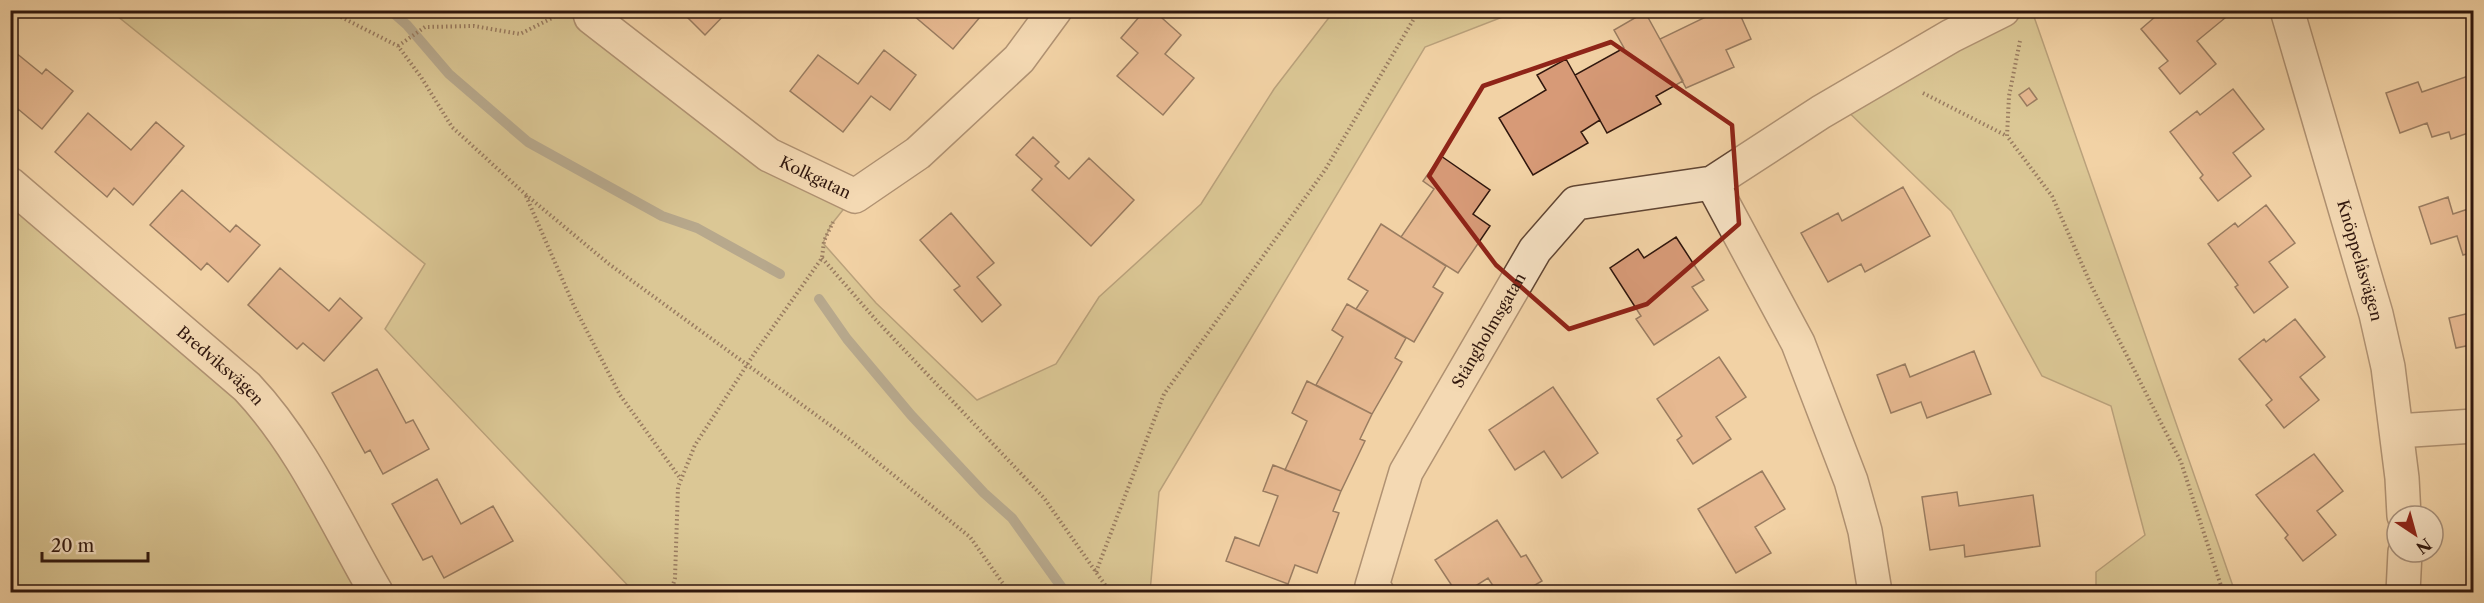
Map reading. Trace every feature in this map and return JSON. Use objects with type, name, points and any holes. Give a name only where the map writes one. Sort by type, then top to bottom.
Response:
[{"type":"street","name":"Kolkgatan","points":[[589,10],[591,17],[769,155],[855,195],[918,153],[1019,59],[1055,10]]},
{"type":"street","name":"Knöppelåsvägen","points":[[2287,10],[2376,314],[2388,367],[2397,431],[2403,504]]},
{"type":"street","name":"Stångholmsgatan","points":[[1377,592],[1372,586],[1406,471],[1535,250],[1576,203],[1712,183],[1821,112],[1951,36],[2012,21]]},
{"type":"street","points":[[1712,183],[1798,343],[1851,481],[1865,531],[1875,592]]},
{"type":"street","name":"Bredviksvägen","points":[[10,184],[247,387],[266,407],[291,442],[376,592]]},
{"type":"street","points":[[2397,431],[2474,426]]},
{"type":"street","points":[[2403,592],[2404,564]]},
{"type":"path","points":[[315,10],[337,15],[398,46],[421,77],[452,127],[525,194],[609,264],[849,439],[970,537],[1009,592]]},
{"type":"path","points":[[1096,572],[1164,394],[1325,170],[1419,10]]},
{"type":"path","points":[[398,46],[425,27],[474,26],[520,34],[557,15]]},
{"type":"path","points":[[2007,136],[2012,21]]},
{"type":"path","points":[[1879,78],[1933,97],[2007,136],[2052,196],[2092,287],[2181,462],[2223,592]]},
{"type":"path","points":[[525,194],[574,306],[620,395],[681,479]]},
{"type":"path","points":[[671,592],[675,578],[678,487],[695,445],[747,365],[822,258],[824,241],[830,227],[855,195]]},
{"type":"path","points":[[822,258],[876,320],[1044,498],[1110,592]]},
{"type":"highlighted area","points":[[1611,42],[1732,125],[1739,224],[1647,304],[1569,329],[1496,265],[1429,176],[1483,86]]},
{"type":"shaded area","points":[[475,10],[483,17],[496,11],[592,11],[854,196],[831,225],[823,243],[876,303],[977,400],[1056,364],[1099,297],[1201,204],[1274,89],[1334,11],[1518,11],[1425,47],[1159,492],[1150,592],[634,592],[385,329],[425,264],[111,11]]},
{"type":"shaded area","points":[[2010,11],[2032,11],[2235,592],[2096,592],[2096,572],[2145,535],[2111,406],[2042,376],[1951,211],[1838,102]]},
{"type":"shaded area","points":[[10,184],[264,409],[377,592],[11,592]]},
{"type":"building","points":[[680,10],[729,10],[705,35]]},
{"type":"building","points":[[907,10],[986,10],[953,49]]},
{"type":"building","points":[[1145,10],[1153,10],[1181,35],[1165,54],[1194,78],[1163,115],[1117,76],[1138,53],[1121,38]]},
{"type":"building","points":[[1708,10],[1738,10],[1751,39],[1726,50],[1734,67],[1686,88],[1660,39],[1710,15]]},
{"type":"building","points":[[2163,10],[2219,10],[2225,18],[2197,41],[2216,64],[2180,94],[2159,68],[2168,61],[2141,29]]},
{"type":"building","points":[[1645,12],[1683,81],[1656,96],[1661,104],[1607,133],[1575,75],[1624,48],[1614,30]]},
{"type":"building","points":[[10,48],[42,74],[46,69],[73,91],[42,129],[18,109],[12,116],[10,114]]},
{"type":"building","points":[[884,50],[916,75],[890,110],[871,96],[843,132],[790,91],[818,55],[858,84]]},
{"type":"building","points":[[1566,59],[1600,120],[1581,132],[1588,143],[1533,175],[1499,118],[1546,90],[1537,75]]},
{"type":"building","points":[[2474,74],[2474,131],[2451,139],[2449,132],[2432,137],[2427,123],[2400,133],[2386,93],[2418,82],[2422,92]]},
{"type":"building","points":[[2029,88],[2037,99],[2027,106],[2019,95]]},
{"type":"building","points":[[2233,89],[2264,129],[2233,153],[2251,176],[2218,201],[2200,178],[2203,175],[2170,132],[2197,111],[2200,115]]},
{"type":"building","points":[[88,113],[131,150],[156,122],[184,146],[133,205],[114,188],[107,197],[55,152]]},
{"type":"building","points":[[1033,137],[1059,162],[1055,166],[1069,179],[1089,158],[1134,200],[1091,246],[1032,190],[1042,179],[1016,155]]},
{"type":"building","points":[[1441,156],[1490,190],[1473,214],[1490,226],[1458,273],[1401,237],[1434,189],[1423,181]]},
{"type":"building","points":[[1903,187],[1930,236],[1865,272],[1861,264],[1828,282],[1801,233],[1838,213],[1842,221]]},
{"type":"building","points":[[182,190],[230,232],[236,225],[260,245],[228,282],[207,263],[201,270],[150,225]]},
{"type":"building","points":[[2448,197],[2453,214],[2474,207],[2474,252],[2463,255],[2457,236],[2431,244],[2419,207]]},
{"type":"building","points":[[2266,205],[2295,243],[2269,262],[2288,287],[2254,313],[2235,287],[2238,285],[2208,244],[2235,223],[2238,227]]},
{"type":"building","points":[[951,213],[994,263],[977,277],[1001,305],[982,322],[954,290],[960,286],[920,240]]},
{"type":"building","points":[[1381,224],[1446,266],[1433,287],[1443,293],[1414,342],[1356,309],[1368,291],[1348,279]]},
{"type":"building","points":[[1676,237],[1704,280],[1692,287],[1708,310],[1654,345],[1636,319],[1641,316],[1610,268],[1638,249],[1644,258]]},
{"type":"building","points":[[280,268],[329,311],[340,298],[362,318],[324,361],[303,343],[297,349],[248,305]]},
{"type":"building","points":[[1347,304],[1406,338],[1395,358],[1402,362],[1372,414],[1316,385],[1343,337],[1332,330]]},
{"type":"building","points":[[2474,312],[2474,358],[2471,345],[2456,348],[2449,318]]},
{"type":"building","points":[[2295,319],[2325,357],[2300,377],[2319,400],[2284,428],[2266,405],[2272,400],[2239,359],[2264,339],[2266,342]]},
{"type":"building","points":[[1974,351],[1991,394],[1927,418],[1921,402],[1891,413],[1877,375],[1905,364],[1910,377]]},
{"type":"building","points":[[1719,357],[1746,397],[1716,417],[1731,439],[1693,464],[1677,440],[1682,436],[1657,399]]},
{"type":"building","points":[[377,369],[406,423],[413,420],[429,449],[383,474],[370,450],[365,453],[332,393]]},
{"type":"building","points":[[1307,381],[1372,414],[1360,439],[1365,441],[1341,491],[1285,470],[1307,421],[1292,413]]},
{"type":"building","points":[[1553,387],[1598,453],[1562,478],[1544,451],[1515,470],[1489,430]]},
{"type":"building","points":[[2314,454],[2343,491],[2317,511],[2336,535],[2303,561],[2285,538],[2288,535],[2256,495]]},
{"type":"building","points":[[1273,465],[1341,491],[1333,511],[1339,513],[1317,573],[1295,565],[1288,584],[1226,561],[1235,537],[1259,546],[1278,496],[1263,491]]},
{"type":"building","points":[[1762,471],[1785,509],[1755,527],[1771,553],[1736,573],[1698,509]]},
{"type":"building","points":[[437,479],[461,524],[493,506],[513,541],[444,578],[432,556],[423,560],[392,504]]},
{"type":"building","points":[[1957,492],[1959,506],[2033,495],[2040,546],[1965,557],[1964,545],[1930,550],[1922,497]]},
{"type":"building","points":[[1497,520],[1521,557],[1526,555],[1542,581],[1523,592],[1497,592],[1488,578],[1466,592],[1456,592],[1435,560]]},
{"type":"waterway","points":[[390,10],[407,25],[449,74],[528,142],[662,216],[697,228],[780,274]]},
{"type":"waterway","points":[[819,299],[847,339],[911,415],[984,493],[1012,518],[1065,592]]}]
